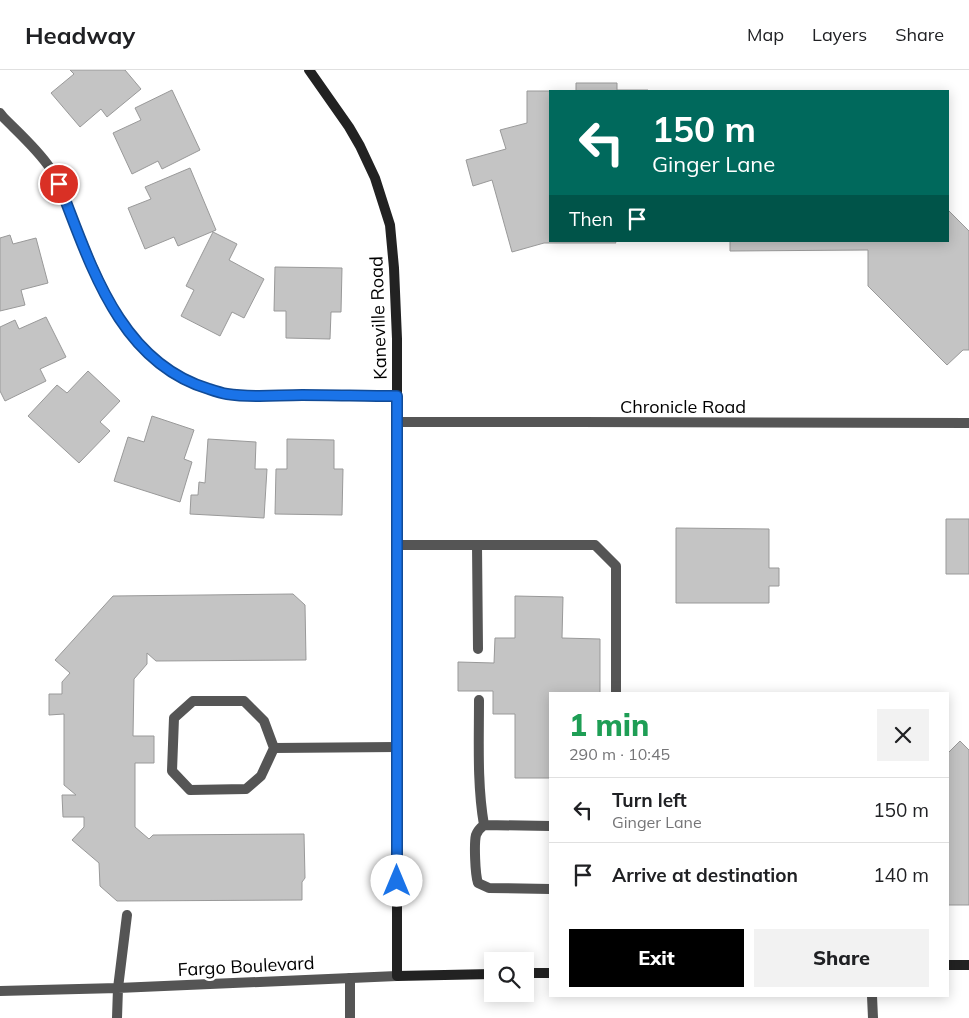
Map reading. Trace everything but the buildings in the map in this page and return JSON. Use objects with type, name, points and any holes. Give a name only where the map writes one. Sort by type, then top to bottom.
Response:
[{"type":"main road","name":"Kaneville Road","points":[[309,70],[360,146],[374,178],[390,225],[397,339],[397,976]]},
{"type":"main road","points":[[949,965],[969,965]]},
{"type":"main road","points":[[534,973],[549,973]]},
{"type":"main road","name":"Fargo Boulevard","points":[[397,976],[484,974]]},
{"type":"street","points":[[0,113],[44,159],[51,169],[59,184],[93,270],[112,308],[128,332],[160,364],[180,378],[195,385],[225,394],[244,396],[397,396]]},
{"type":"street","name":"Chronicle Road","points":[[397,422],[969,423]]},
{"type":"street","points":[[397,545],[595,545],[616,566],[616,692]]},
{"type":"street","points":[[477,545],[478,649]]},
{"type":"street","points":[[479,700],[479,750],[484,826]]},
{"type":"street","points":[[193,701],[244,701],[264,721],[274,748],[262,776],[246,788],[190,790],[172,771],[174,718],[193,701]]},
{"type":"street","points":[[274,748],[397,747]]},
{"type":"street","points":[[549,826],[484,826],[476,836],[476,876],[478,883],[489,888],[498,889],[549,889]]},
{"type":"street","points":[[117,1018],[118,988],[127,915]]},
{"type":"street","name":"Fargo Boulevard","points":[[0,991],[397,976]]},
{"type":"street","points":[[350,978],[350,1018]]},
{"type":"street","points":[[872,997],[873,1018]]},
{"type":"route","points":[[59,184],[93,270],[112,308],[128,332],[150,356],[180,378],[195,385],[225,394],[244,396],[397,396],[397,881]]}]
